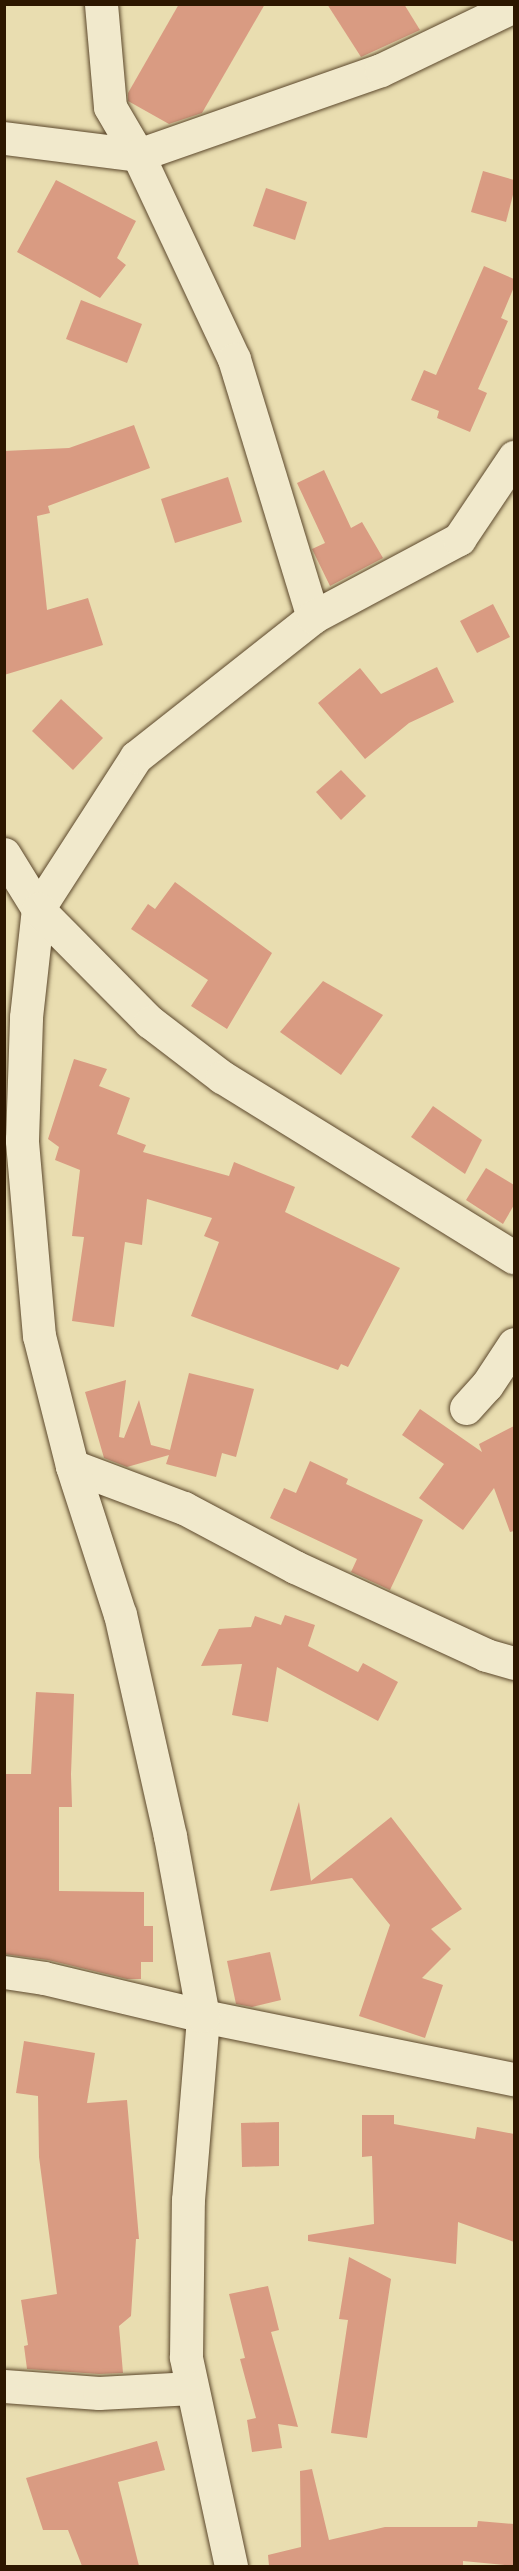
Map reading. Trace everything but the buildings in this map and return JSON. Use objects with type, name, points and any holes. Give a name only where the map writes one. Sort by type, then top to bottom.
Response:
[{"type":"street","points":[[101,4],[110,107],[138,155],[234,359],[313,617]]},
{"type":"street","points":[[4,138],[138,155],[381,70],[514,6]]},
{"type":"street","points":[[231,2566],[186,2357],[188,2200],[203,2016],[170,1836],[120,1615],[72,1466],[39,1336],[22,1140],[26,1017],[38,909],[136,758],[313,617],[459,539],[514,457]]},
{"type":"street","points":[[4,854],[38,909],[150,1022],[222,1077],[514,1257]]},
{"type":"street","points":[[466,1408],[487,1385],[514,1344]]},
{"type":"street","points":[[72,1466],[184,1508],[306,1572],[486,1655],[514,1663]]},
{"type":"street","points":[[4,1972],[44,1978],[203,2016],[514,2079]]},
{"type":"street","points":[[4,2386],[99,2393],[192,2388]]}]
